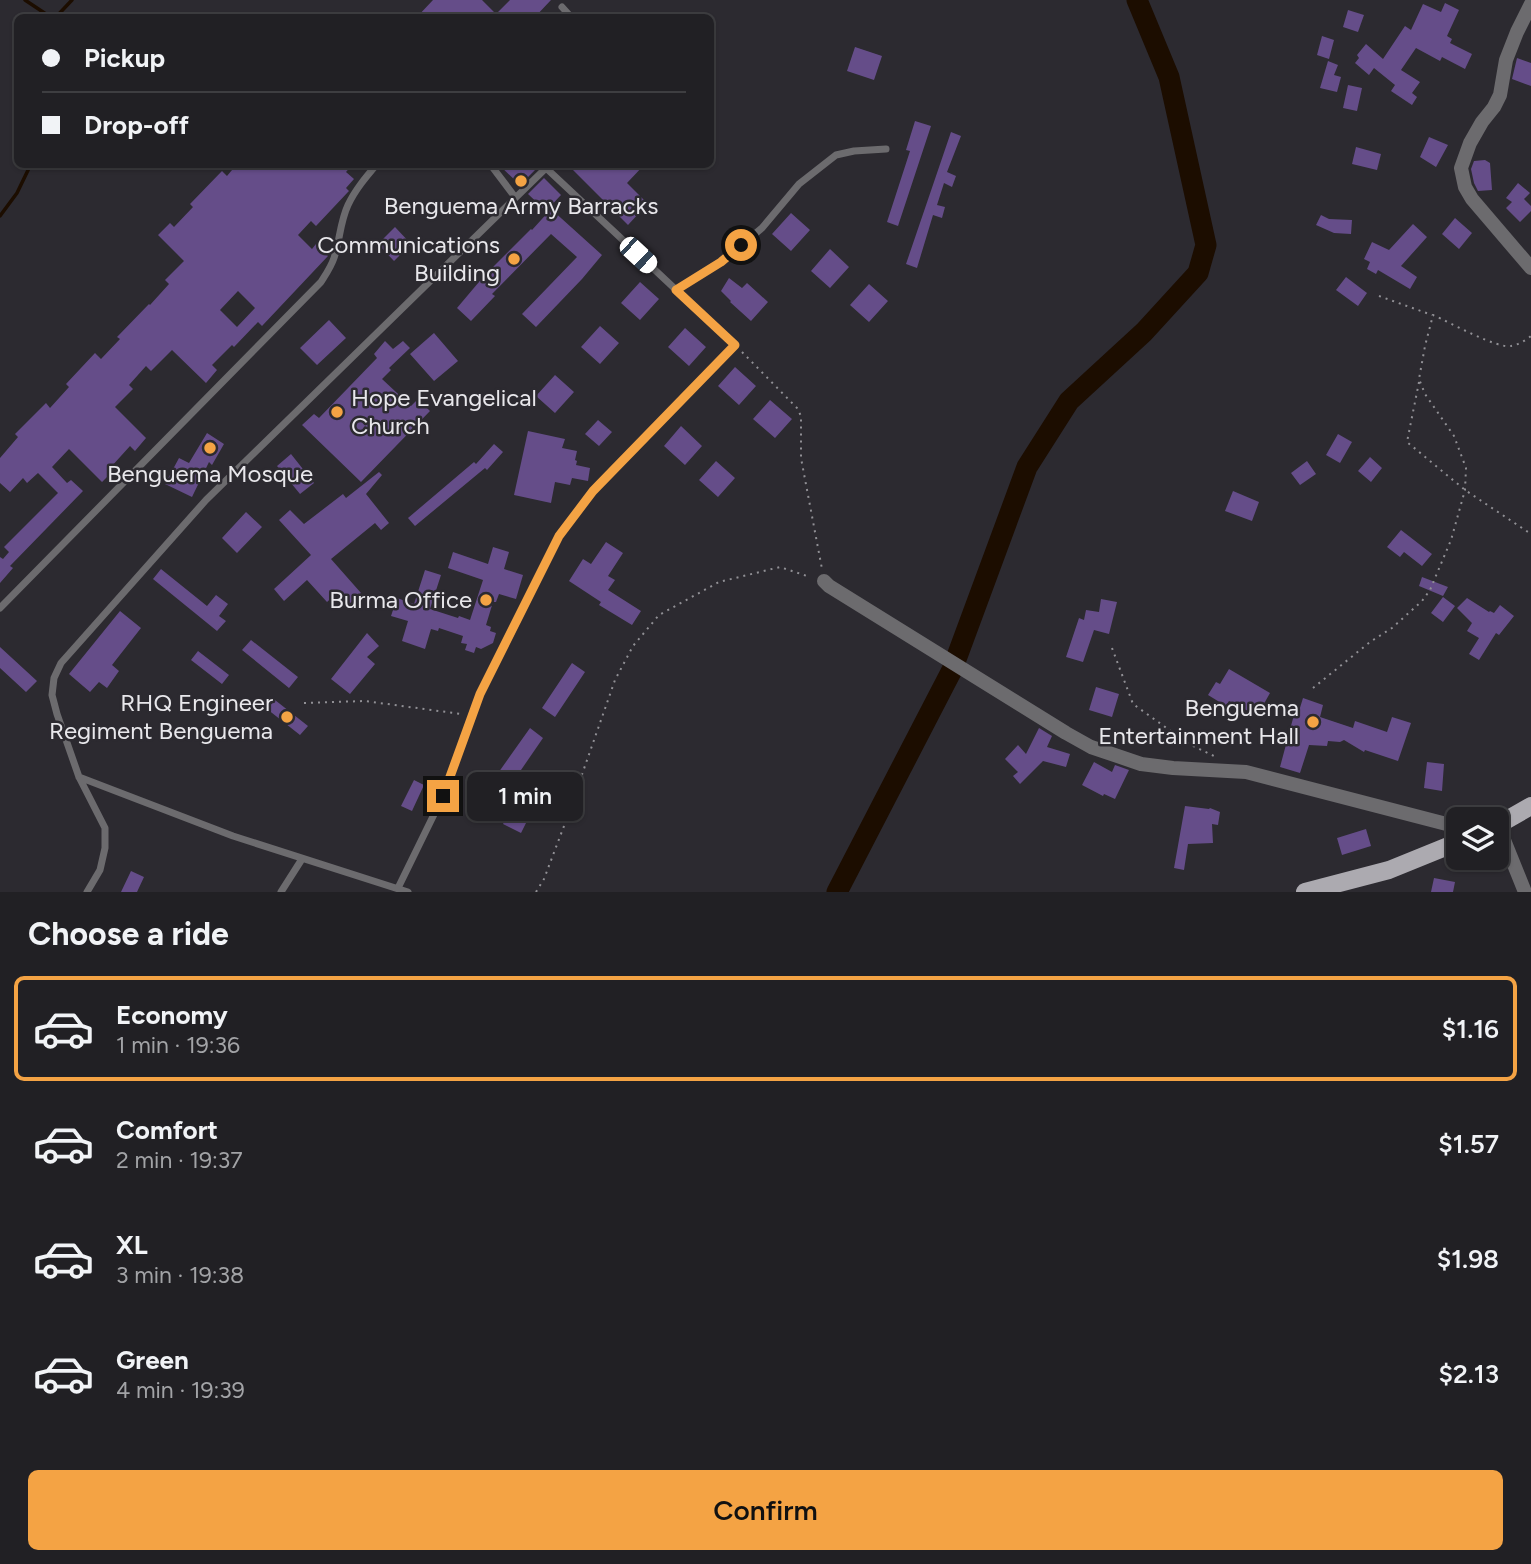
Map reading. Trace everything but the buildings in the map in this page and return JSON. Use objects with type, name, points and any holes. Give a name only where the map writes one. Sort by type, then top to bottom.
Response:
[{"type":"main road","points":[[1509,818],[1531,806]]},
{"type":"main road","points":[[1306,892],[1389,870],[1446,847]]},
{"type":"street","points":[[1531,4],[1506,60],[1500,95],[1470,143],[1461,168],[1465,187],[1472,199],[1531,268]]},
{"type":"street","points":[[824,581],[1091,747],[1141,764],[1246,772],[1446,824]]},
{"type":"street","points":[[1509,854],[1525,892]]},
{"type":"lane","points":[[562,7],[568,14]]},
{"type":"lane","points":[[676,290],[721,262],[762,228],[799,184],[836,155],[854,150],[886,149]]},
{"type":"lane","points":[[0,608],[321,282],[335,256],[348,204],[374,168]]},
{"type":"lane","points":[[493,168],[515,197]]},
{"type":"lane","points":[[87,892],[100,870],[105,848],[105,828],[79,777],[57,714],[52,695],[54,678],[61,663],[206,500],[545,168]]},
{"type":"lane","points":[[398,888],[443,796],[480,694],[559,536],[593,491],[735,345],[549,168]]},
{"type":"lane","points":[[79,777],[233,836],[408,892]]},
{"type":"lane","points":[[281,892],[302,859]]},
{"type":"path","points":[[1379,296],[1433,315],[1498,344],[1511,346],[1531,336]]},
{"type":"path","points":[[1433,315],[1407,442],[1465,490],[1531,534]]},
{"type":"path","points":[[536,892],[544,879],[564,826],[615,680],[632,646],[659,615],[719,582],[780,567],[824,581],[801,458],[801,416],[797,408],[735,345]]},
{"type":"path","points":[[1313,688],[1370,642],[1392,628],[1422,601],[1430,590],[1451,540],[1465,490],[1466,468],[1454,436],[1425,394],[1419,379]]},
{"type":"path","points":[[1112,648],[1133,705],[1189,744],[1223,761]]},
{"type":"path","points":[[304,703],[365,701],[472,715]]},
{"type":"waterway","points":[[25,0],[46,14]]},
{"type":"waterway","points":[[59,14],[72,0]]},
{"type":"waterway","points":[[837,892],[952,670],[1027,467],[1069,401],[1144,332],[1198,273],[1206,245],[1169,77],[1137,0]]},
{"type":"waterway","points":[[0,216],[17,193],[29,168]]},
{"type":"place","name":"Benguema Army Barracks","points":[[521,181]]},
{"type":"place","name":"Communications Building","points":[[514,259]]},
{"type":"place","name":"Hope Evangelical Church","points":[[337,412]]},
{"type":"place","name":"Benguema Mosque","points":[[210,448]]},
{"type":"place","name":"Burma Office","points":[[486,600]]},
{"type":"place","name":"RHQ Engineer Regiment Benguema","points":[[287,717]]},
{"type":"place","name":"Benguema Entertainment Hall","points":[[1313,722]]},
{"type":"route","points":[[443,796],[480,694],[559,536],[593,491],[735,345],[676,290],[721,262],[741,245]]}]
